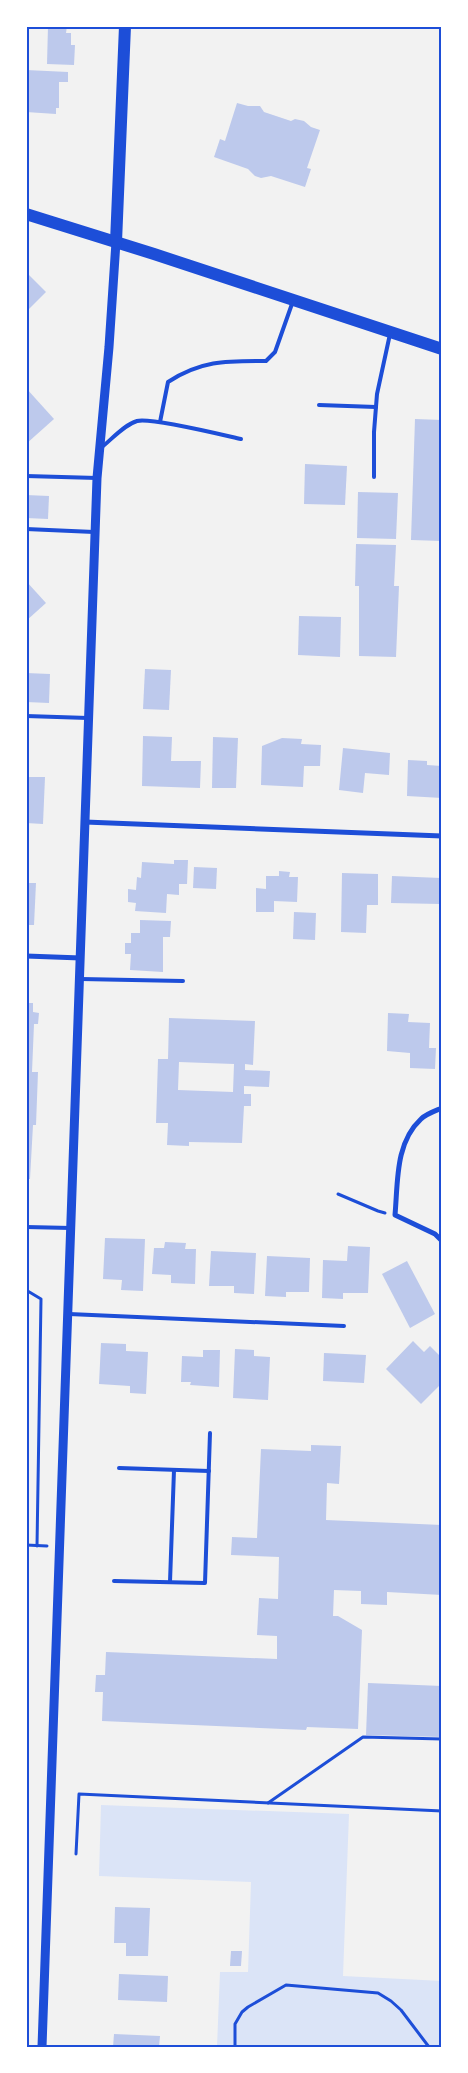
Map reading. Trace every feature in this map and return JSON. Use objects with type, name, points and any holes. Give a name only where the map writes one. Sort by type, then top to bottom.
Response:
[{"type":"main road","points":[[116,242],[125,26]]},
{"type":"main road","points":[[26,214],[442,349]]},
{"type":"street","points":[[42,2047],[97,478],[116,242]]},
{"type":"street","points":[[85,822],[442,836]]},
{"type":"street","points":[[26,956],[81,958]]},
{"type":"street","points":[[442,1108],[422,1117],[408,1134],[401,1156],[395,1215],[435,1234],[442,1241]]},
{"type":"lane","points":[[160,422],[168,382],[185,371],[221,361],[266,361],[275,352],[293,300]]},
{"type":"lane","points":[[374,477],[376,407],[390,332]]},
{"type":"lane","points":[[319,405],[376,407]]},
{"type":"lane","points":[[99,450],[128,425],[138,420],[160,422],[241,439]]},
{"type":"lane","points":[[26,476],[97,478]]},
{"type":"lane","points":[[26,529],[95,532]]},
{"type":"lane","points":[[26,716],[88,718]]},
{"type":"lane","points":[[80,979],[184,981]]},
{"type":"lane","points":[[26,1227],[71,1228]]},
{"type":"lane","points":[[68,1314],[344,1326]]},
{"type":"lane","points":[[114,1581],[205,1583],[210,1433]]},
{"type":"lane","points":[[119,1468],[208,1471]]},
{"type":"lane","points":[[170,1582],[174,1470]]},
{"type":"path","points":[[338,1194],[378,1212],[395,1215]]},
{"type":"path","points":[[26,1290],[41,1299],[37,1546]]},
{"type":"path","points":[[26,1545],[60,1546]]},
{"type":"path","points":[[268,1803],[363,1737],[442,1739]]},
{"type":"path","points":[[76,1854],[79,1794],[442,1811]]},
{"type":"path","points":[[235,2047],[235,2024],[242,2012],[286,1985],[378,1993],[401,2010],[429,2047]]},
{"type":"shaded area","points":[[101,1805],[349,1814],[343,1976],[442,1981],[442,2047],[217,2047],[220,1972],[248,1972],[251,1882],[99,1876]]},
{"type":"building","points":[[48,26],[67,26],[66,33],[71,33],[71,45],[75,45],[74,65],[47,64]]},
{"type":"building","points":[[26,70],[68,72],[68,82],[59,82],[59,108],[56,108],[56,114],[26,112]]},
{"type":"building","points":[[237,103],[248,106],[260,106],[264,112],[291,121],[295,119],[304,121],[311,127],[320,130],[307,168],[311,169],[305,187],[271,176],[261,178],[255,176],[248,169],[214,157],[220,139],[225,141]]},
{"type":"building","points":[[26,272],[46,292],[26,312]]},
{"type":"building","points":[[26,388],[54,419],[26,444]]},
{"type":"building","points":[[415,419],[442,420],[442,541],[411,540]]},
{"type":"building","points":[[305,464],[347,466],[345,505],[304,504]]},
{"type":"building","points":[[358,492],[398,493],[396,539],[357,538]]},
{"type":"building","points":[[26,495],[49,496],[48,519],[26,518]]},
{"type":"building","points":[[356,544],[396,545],[394,586],[399,586],[396,657],[359,656],[359,586],[355,586]]},
{"type":"building","points":[[26,581],[46,603],[26,621]]},
{"type":"building","points":[[299,616],[341,617],[340,657],[298,655]]},
{"type":"building","points":[[145,669],[171,670],[169,710],[143,709]]},
{"type":"building","points":[[26,673],[50,674],[49,703],[26,702]]},
{"type":"building","points":[[143,736],[172,737],[171,761],[201,761],[200,788],[142,786]]},
{"type":"building","points":[[213,737],[238,738],[236,788],[212,788]]},
{"type":"building","points":[[282,738],[302,739],[301,744],[321,745],[320,766],[304,766],[303,787],[261,785],[262,746]]},
{"type":"building","points":[[343,748],[390,753],[389,775],[365,773],[363,793],[339,790]]},
{"type":"building","points":[[408,760],[427,761],[427,765],[442,766],[442,798],[407,796]]},
{"type":"building","points":[[26,777],[45,777],[43,824],[26,823]]},
{"type":"building","points":[[174,860],[188,860],[187,884],[179,884],[179,895],[167,894],[166,913],[135,911],[136,903],[128,902],[128,889],[136,890],[137,877],[141,878],[142,862],[174,864]]},
{"type":"building","points":[[194,867],[217,868],[216,889],[193,888]]},
{"type":"building","points":[[279,871],[290,872],[289,877],[298,877],[297,902],[274,901],[274,912],[256,912],[256,888],[266,889],[266,876],[279,876]]},
{"type":"building","points":[[342,873],[378,874],[378,905],[367,905],[366,933],[341,932]]},
{"type":"building","points":[[392,876],[441,878],[440,904],[391,903]]},
{"type":"building","points":[[26,883],[36,883],[34,925],[26,925]]},
{"type":"building","points":[[294,912],[316,913],[315,940],[293,939]]},
{"type":"building","points":[[140,920],[171,921],[170,937],[163,937],[163,972],[130,970],[131,954],[125,954],[125,943],[131,943],[131,933],[140,933]]},
{"type":"building","points":[[26,1003],[33,1003],[33,1012],[39,1013],[38,1024],[34,1024],[32,1072],[38,1072],[36,1125],[33,1125],[30,1179],[26,1179]]},
{"type":"building","points":[[388,1013],[409,1014],[408,1022],[430,1023],[429,1048],[436,1048],[435,1069],[410,1068],[410,1053],[387,1051]]},
{"type":"building","points":[[169,1018],[255,1021],[253,1065],[245,1064],[245,1070],[270,1071],[269,1087],[244,1086],[244,1094],[251,1094],[251,1106],[244,1106],[242,1143],[189,1142],[189,1146],[167,1145],[168,1123],[156,1123],[158,1059],[168,1059]],"holes":[[[179,1062],[234,1064],[233,1092],[178,1090]]]},
{"type":"building","points":[[105,1238],[145,1239],[143,1291],[121,1290],[122,1280],[103,1279]]},
{"type":"building","points":[[165,1242],[186,1243],[185,1249],[196,1249],[195,1284],[171,1283],[171,1275],[152,1274],[154,1248],[164,1248]]},
{"type":"building","points":[[348,1246],[370,1247],[368,1293],[343,1293],[343,1299],[322,1298],[323,1260],[347,1261]]},
{"type":"building","points":[[211,1251],[256,1253],[254,1294],[234,1293],[234,1286],[209,1286]]},
{"type":"building","points":[[267,1256],[310,1258],[309,1292],[286,1292],[286,1297],[265,1296]]},
{"type":"building","points":[[407,1261],[435,1314],[410,1328],[382,1274]]},
{"type":"building","points":[[413,1341],[424,1352],[430,1346],[442,1358],[442,1383],[421,1404],[386,1369]]},
{"type":"building","points":[[101,1343],[126,1344],[126,1351],[148,1352],[146,1394],[130,1393],[130,1386],[99,1384]]},
{"type":"building","points":[[235,1349],[254,1350],[254,1356],[270,1357],[268,1400],[233,1398]]},
{"type":"building","points":[[203,1350],[220,1350],[219,1387],[190,1385],[191,1382],[181,1382],[182,1356],[203,1357]]},
{"type":"building","points":[[324,1353],[366,1355],[364,1383],[323,1381]]},
{"type":"building","points":[[311,1445],[341,1446],[339,1484],[327,1483],[326,1520],[442,1525],[442,1595],[387,1592],[387,1605],[361,1604],[361,1591],[334,1590],[333,1616],[338,1616],[362,1630],[358,1729],[307,1727],[306,1730],[102,1721],[103,1692],[95,1692],[96,1675],[105,1675],[106,1652],[277,1659],[277,1636],[257,1635],[259,1598],[278,1599],[279,1557],[231,1555],[232,1537],[257,1538],[261,1449],[311,1451]]},
{"type":"building","points":[[368,1683],[442,1686],[442,1737],[366,1735]]},
{"type":"building","points":[[115,1907],[150,1908],[148,1956],[126,1956],[126,1943],[114,1943]]},
{"type":"building","points":[[231,1951],[242,1951],[241,1966],[230,1966]]},
{"type":"building","points":[[119,1974],[168,1976],[167,2002],[118,2000]]},
{"type":"building","points":[[114,2034],[160,2036],[159,2047],[113,2047]]}]
